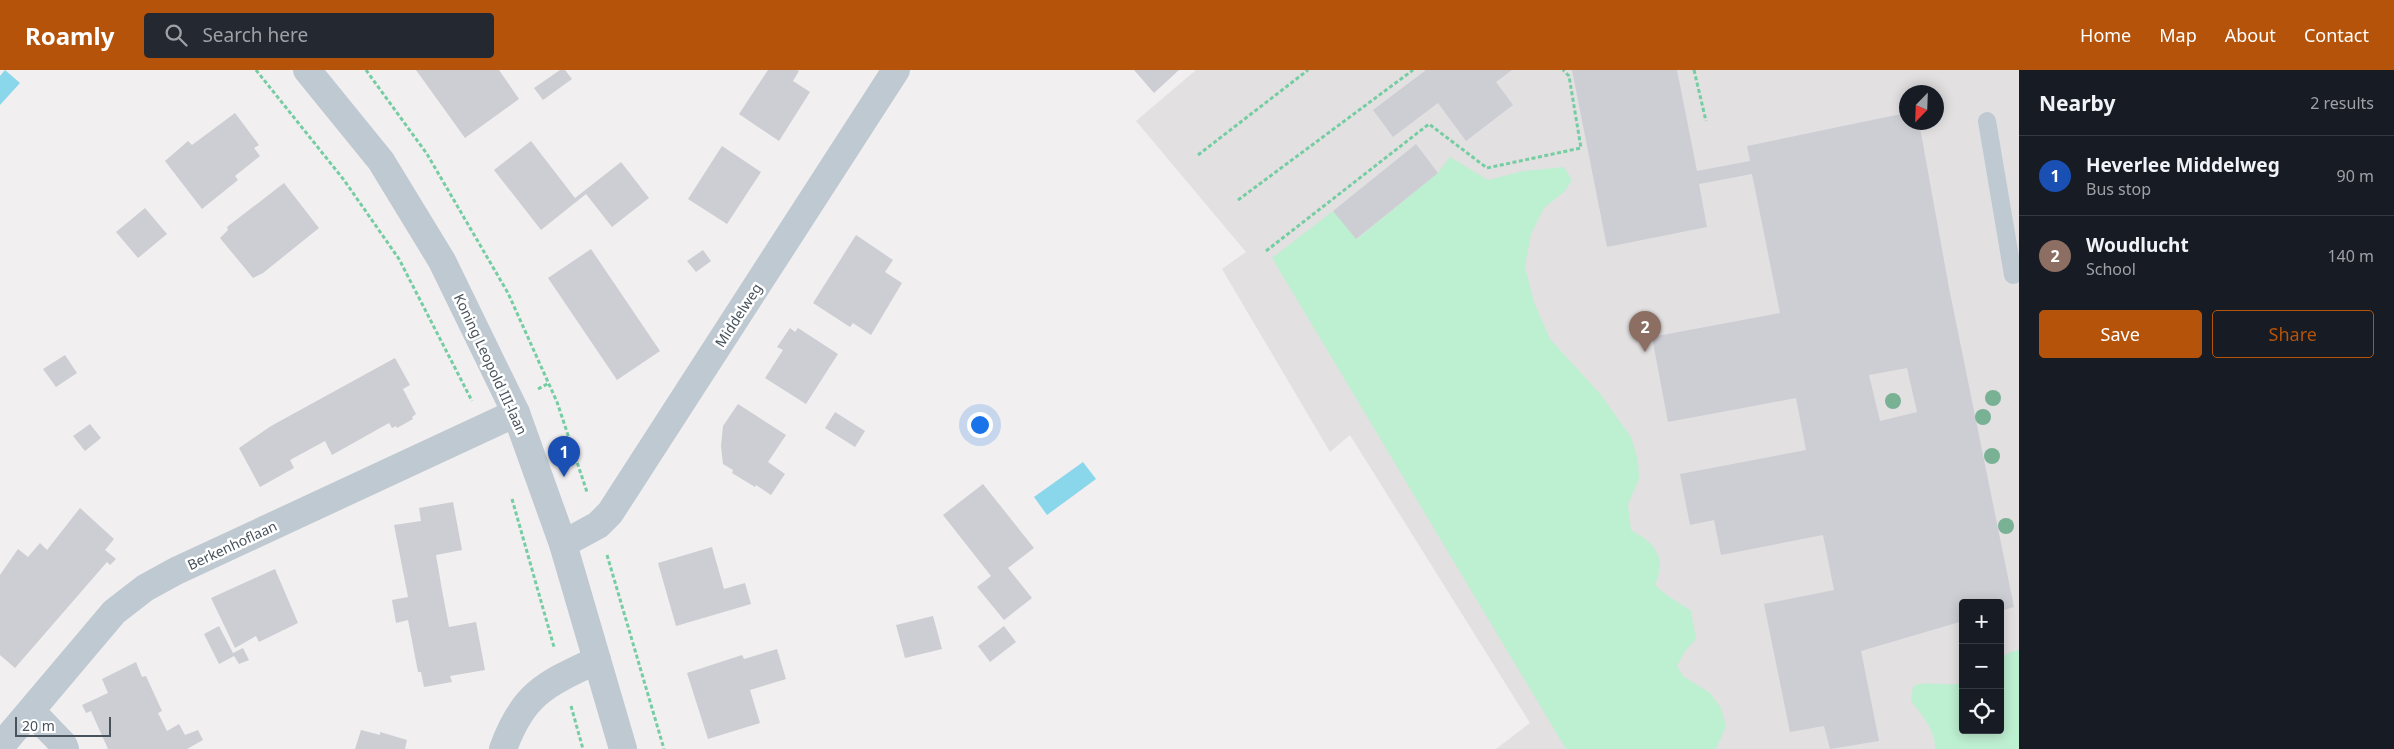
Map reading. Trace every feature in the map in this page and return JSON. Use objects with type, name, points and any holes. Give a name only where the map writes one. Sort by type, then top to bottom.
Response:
[{"type":"street","name":"Koning Leopold III-laan","points":[[307,70],[381,161],[442,261],[516,413],[563,544],[623,749]]},
{"type":"street","name":"Middelweg","points":[[563,544],[598,525],[610,513],[896,70]]},
{"type":"street","name":"Berkenhoflaan","points":[[0,747],[114,612],[145,588],[176,571],[516,413]]},
{"type":"street","points":[[503,749],[511,727],[526,704],[548,684],[597,660]]},
{"type":"street","points":[[31,711],[65,749]]},
{"type":"lane","points":[[1987,121],[2013,275]]},
{"type":"path","points":[[256,70],[344,180],[399,259],[485,428]]},
{"type":"path","points":[[1198,155],[1308,70]]},
{"type":"path","points":[[1238,200],[1413,70]]},
{"type":"path","points":[[1266,251],[1429,124],[1487,168],[1581,148],[1569,76],[1563,70]]},
{"type":"path","points":[[1694,70],[1706,121]]},
{"type":"path","points":[[511,495],[583,749]]},
{"type":"shaded area","points":[[1196,70],[2019,70],[2019,749],[1496,749],[1530,723],[1350,435],[1330,452],[1222,269],[1246,252],[1136,121]]},
{"type":"green space","points":[[1450,157],[1488,180],[1524,171],[1564,167],[1572,180],[1565,191],[1544,208],[1531,234],[1525,267],[1534,302],[1550,339],[1601,395],[1631,437],[1638,460],[1639,479],[1628,504],[1631,530],[1653,546],[1657,552],[1660,567],[1655,585],[1691,611],[1696,639],[1685,651],[1677,666],[1683,676],[1710,693],[1721,708],[1726,726],[1716,749],[1566,749],[1272,258],[1333,211],[1357,239],[1438,173]]},
{"type":"green space","points":[[2019,650],[2019,749],[1935,749],[1931,730],[1911,701],[1913,686],[1919,684],[1959,683],[1959,734],[2004,734],[2004,656]]},
{"type":"water","points":[[5,70],[20,83],[0,105],[0,76]]},
{"type":"water","points":[[1083,462],[1096,479],[1047,515],[1034,497]]},
{"type":"building","points":[[416,70],[499,70],[519,99],[465,138]]},
{"type":"building","points":[[560,70],[565,70],[572,79],[543,100],[534,88]]},
{"type":"building","points":[[768,70],[799,71],[793,81],[810,92],[779,141],[739,114]]},
{"type":"building","points":[[1134,70],[1179,70],[1154,93]]},
{"type":"building","points":[[1426,70],[1512,70],[1496,82],[1513,105],[1466,141],[1438,103],[1393,137],[1373,110]]},
{"type":"building","points":[[1572,70],[1677,70],[1697,171],[1750,161],[1747,146],[1899,114],[1899,130],[1920,130],[1949,288],[2014,607],[2004,610],[2004,599],[1959,599],[1959,622],[1861,651],[1879,741],[1830,749],[1824,726],[1790,732],[1764,604],[1834,590],[1823,535],[1721,555],[1714,520],[1690,525],[1680,474],[1806,450],[1796,398],[1668,422],[1652,337],[1780,313],[1752,174],[1699,184],[1707,227],[1607,247]],"holes":[[[1907,368],[1917,412],[1880,421],[1869,375]]]},
{"type":"building","points":[[235,113],[259,145],[254,148],[260,156],[235,176],[238,180],[202,209],[165,161],[188,141],[192,145]]},
{"type":"building","points":[[531,141],[575,198],[621,162],[649,198],[612,227],[586,194],[541,230],[494,170]]},
{"type":"building","points":[[1416,144],[1438,173],[1356,239],[1333,211]]},
{"type":"building","points":[[722,146],[761,172],[727,224],[688,199]]},
{"type":"building","points":[[284,183],[319,228],[263,273],[253,278],[220,238],[228,230],[227,227]]},
{"type":"building","points":[[145,208],[167,234],[138,258],[116,232]]},
{"type":"building","points":[[856,235],[893,260],[885,272],[902,283],[871,335],[853,323],[850,327],[813,303]]},
{"type":"building","points":[[591,249],[660,351],[617,380],[548,278]]},
{"type":"building","points":[[703,250],[711,261],[696,272],[687,261]]},
{"type":"building","points":[[790,328],[795,332],[798,328],[838,354],[806,404],[765,378],[783,350],[777,347]]},
{"type":"building","points":[[65,355],[77,373],[56,387],[43,369]]},
{"type":"building","points":[[395,358],[410,385],[403,389],[416,414],[412,417],[413,419],[397,428],[396,426],[392,428],[389,423],[332,455],[325,441],[290,460],[294,468],[260,487],[239,448],[271,426]]},
{"type":"building","points":[[738,404],[786,435],[768,462],[785,474],[771,495],[732,473],[733,470],[723,464],[721,446],[723,426]]},
{"type":"building","points":[[835,412],[865,431],[855,447],[825,428]]},
{"type":"building","points":[[90,424],[101,438],[85,451],[73,436]]},
{"type":"building","points":[[983,484],[1034,548],[1008,568],[1032,598],[1004,620],[977,587],[991,576],[943,515]]},
{"type":"building","points":[[453,502],[462,550],[436,555],[449,627],[476,622],[485,670],[450,676],[452,682],[424,687],[421,672],[418,672],[408,620],[396,623],[392,600],[408,597],[394,525],[421,521],[419,508]]},
{"type":"building","points":[[80,508],[114,539],[105,550],[116,559],[110,565],[107,562],[15,668],[0,655],[0,575],[18,549],[28,557],[40,543],[47,550]]},
{"type":"building","points":[[712,547],[724,589],[745,583],[751,604],[676,626],[658,563]]},
{"type":"building","points":[[275,569],[298,623],[259,642],[256,636],[235,648],[211,598]]},
{"type":"building","points":[[933,616],[942,649],[905,658],[896,625]]},
{"type":"building","points":[[219,626],[233,653],[243,648],[249,660],[239,664],[234,656],[219,664],[204,634]]},
{"type":"building","points":[[1004,626],[1016,642],[990,662],[978,646]]},
{"type":"building","points":[[777,649],[786,679],[750,690],[760,723],[708,739],[687,673],[742,655],[744,659]]},
{"type":"building","points":[[136,662],[142,677],[146,676],[162,711],[158,713],[167,731],[179,724],[185,735],[198,730],[203,740],[187,749],[108,749],[91,711],[86,713],[82,705],[108,693],[102,679]]},
{"type":"building","points":[[361,730],[380,735],[380,732],[407,740],[405,749],[355,749]]},
{"type":"place","name":"Woudlucht","points":[[1645,352]]},
{"type":"place","name":"Heverlee Middelweg","points":[[564,477]]}]
